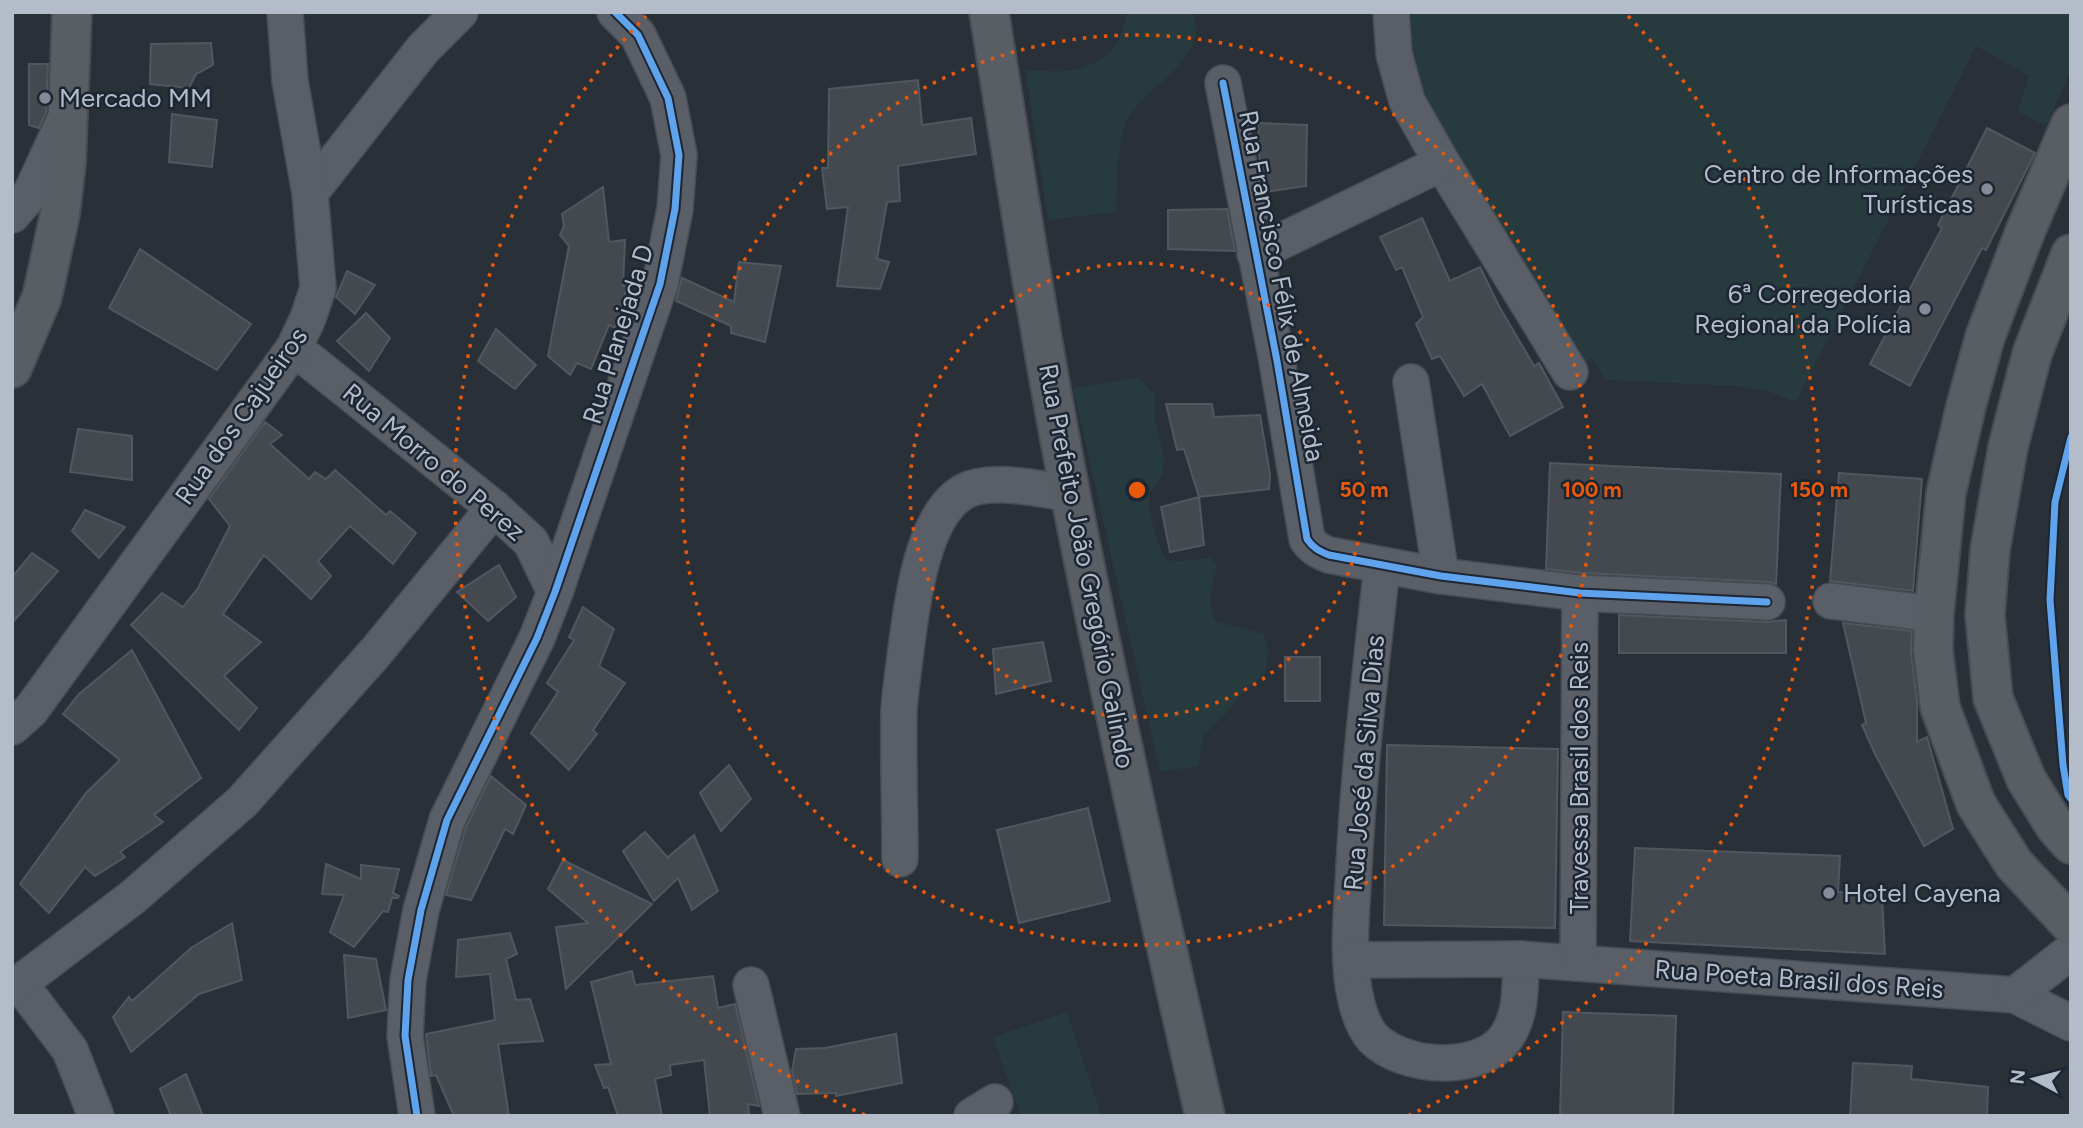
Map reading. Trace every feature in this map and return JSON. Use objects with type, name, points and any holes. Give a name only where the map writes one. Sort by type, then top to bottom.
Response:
[{"type":"main road","points":[[12,368],[41,298],[60,214],[72,12]]},
{"type":"main road","name":"Rua Prefeito João Gregório Galindo","points":[[989,12],[1041,338],[1070,493],[1205,1116]]},
{"type":"main road","points":[[2071,124],[2025,232],[1985,337],[1966,407],[1946,493],[1933,650],[1940,707],[1976,804],[2014,864],[2071,925]]},
{"type":"main road","points":[[2025,232],[2018,265],[2029,278],[2046,279],[2070,256]]},
{"type":"main road","points":[[2070,256],[2032,354],[2008,447],[1990,550],[1985,615],[1993,698],[2026,779],[2054,826],[2071,844]]},
{"type":"main road","points":[[1985,337],[2001,319],[2019,316],[2031,326],[2032,354]]},
{"type":"street","name":"Rua dos Cajueiros","points":[[12,727],[31,710],[46,690],[293,348],[308,318],[318,288],[310,193],[290,81],[285,12]]},
{"type":"street","points":[[310,193],[416,58],[460,12]]},
{"type":"street","name":"Rua Planejada D","points":[[417,1116],[405,1036],[408,980],[421,910],[447,820],[537,638],[555,592],[660,284],[675,209],[679,155],[668,98],[638,35],[615,12]]},
{"type":"street","points":[[1391,12],[1394,54],[1407,101],[1570,372]]},
{"type":"street","name":"Rua Francisco Félix de Almeida","points":[[1223,83],[1277,361],[1307,539],[1318,550],[1329,555],[1382,566]]},
{"type":"street","points":[[12,215],[31,193],[68,113]]},
{"type":"street","name":"Rua Francisco Félix de Almeida","points":[[1255,254],[1442,163]]},
{"type":"street","name":"Rua Morro do Perez","points":[[293,348],[494,508],[531,542],[555,592]]},
{"type":"street","points":[[1411,383],[1441,576]]},
{"type":"street","points":[[900,859],[899,707],[911,609],[933,528],[949,505],[964,491],[976,487],[991,484],[1070,493]]},
{"type":"street","points":[[96,1116],[70,1050],[16,986],[133,897],[242,802],[375,653],[494,508]]},
{"type":"street","points":[[1382,566],[1580,593],[1767,602]]},
{"type":"street","name":"Rua José da Silva Dias","points":[[1382,566],[1357,799],[1352,918],[1356,999],[1363,1021],[1372,1037],[1389,1051],[1411,1060],[1438,1064],[1471,1059],[1496,1048],[1506,1039],[1513,1026],[1520,1004],[1521,959]]},
{"type":"street","name":"Travessa Brasil dos Reis","points":[[1578,963],[1580,593]]},
{"type":"street","points":[[1831,601],[1934,614]]},
{"type":"street","points":[[2015,995],[2071,951]]},
{"type":"street","name":"Rua Poeta Brasil dos Reis","points":[[1352,960],[1521,959],[2015,995],[2071,1023]]},
{"type":"street","points":[[751,985],[782,1116]]},
{"type":"green space","points":[[1128,12],[1193,12],[1196,29],[1192,45],[1183,60],[1132,113],[1125,126],[1119,157],[1116,212],[1048,220],[1025,69],[1061,71],[1083,68],[1094,63],[1116,45]]},
{"type":"green space","points":[[1391,12],[2071,12],[2071,70],[2046,126],[2017,111],[2029,76],[1976,46],[1796,402],[1768,391],[1738,386],[1605,380],[1592,358],[1570,372],[1442,163]]},
{"type":"green space","points":[[1138,377],[1155,395],[1155,418],[1164,466],[1157,483],[1149,493],[1149,502],[1153,527],[1165,559],[1182,561],[1212,558],[1217,566],[1211,598],[1215,621],[1264,634],[1268,653],[1265,674],[1244,691],[1204,735],[1198,766],[1160,772],[1073,388]]},
{"type":"green space","points":[[1067,1012],[1102,1116],[1021,1116],[993,1037]]},
{"type":"building","points":[[211,43],[213,65],[196,74],[189,88],[150,84],[151,44]]},
{"type":"building","points":[[29,64],[48,64],[46,112],[39,128],[29,125]]},
{"type":"building","points":[[918,80],[922,125],[971,118],[976,154],[898,166],[900,201],[887,202],[877,259],[889,262],[880,289],[837,286],[848,207],[827,209],[822,168],[828,168],[829,89]]},
{"type":"building","points":[[172,114],[217,120],[212,167],[169,162]]},
{"type":"building","points":[[1258,123],[1307,125],[1306,186],[1265,192],[1260,169]]},
{"type":"building","points":[[1987,128],[2035,153],[1986,250],[1982,248],[1910,386],[1870,364],[1942,228],[1938,225]]},
{"type":"building","points":[[603,187],[609,242],[625,240],[623,286],[627,286],[615,328],[609,325],[591,369],[577,363],[570,375],[548,356],[569,246],[560,235],[564,226],[562,214]]},
{"type":"building","points":[[1227,209],[1235,251],[1168,249],[1168,210]]},
{"type":"building","points":[[1422,218],[1450,281],[1480,267],[1534,366],[1539,363],[1563,407],[1510,436],[1482,384],[1464,396],[1440,356],[1432,359],[1416,324],[1423,317],[1402,267],[1396,270],[1380,237]]},
{"type":"building","points":[[140,249],[251,324],[217,370],[109,308]]},
{"type":"building","points":[[739,262],[781,266],[765,342],[731,333],[731,326],[676,301],[682,278],[734,302]]},
{"type":"building","points":[[347,271],[375,285],[355,314],[336,297]]},
{"type":"building","points":[[366,313],[390,338],[369,371],[337,341]]},
{"type":"building","points":[[496,329],[536,365],[515,389],[478,361]]},
{"type":"building","points":[[1166,404],[1212,404],[1214,417],[1260,415],[1270,474],[1269,489],[1199,497],[1184,449],[1177,450]]},
{"type":"building","points":[[265,422],[282,435],[270,444],[309,479],[315,472],[326,479],[335,470],[386,515],[390,511],[416,533],[393,564],[350,526],[318,561],[331,576],[311,599],[264,555],[223,614],[261,642],[224,676],[257,708],[239,730],[131,625],[162,593],[183,607],[198,588],[230,526],[209,499]]},
{"type":"building","points":[[78,429],[132,436],[132,480],[70,472]]},
{"type":"building","points":[[1550,463],[1781,474],[1776,584],[1546,569]]},
{"type":"building","points":[[1839,473],[1922,479],[1913,591],[1830,581]]},
{"type":"building","points":[[1199,497],[1204,545],[1170,552],[1161,507]]},
{"type":"building","points":[[85,510],[125,527],[99,558],[72,531]]},
{"type":"building","points":[[32,553],[58,571],[12,623],[12,577]]},
{"type":"building","points":[[499,565],[516,597],[488,621],[457,592]]},
{"type":"building","points":[[583,607],[614,629],[599,666],[625,683],[593,730],[597,734],[569,770],[531,733],[558,692],[547,683],[574,640],[569,637]]},
{"type":"building","points":[[1619,615],[1766,622],[1786,620],[1786,653],[1619,653]]},
{"type":"building","points":[[1843,623],[1912,631],[1917,742],[1927,737],[1953,829],[1924,846],[1862,725],[1866,723]]},
{"type":"building","points":[[1043,642],[1051,681],[996,694],[993,649]]},
{"type":"building","points":[[132,650],[201,778],[154,815],[163,822],[120,852],[125,857],[95,876],[85,867],[49,913],[20,884],[86,793],[120,760],[63,714],[79,694]]},
{"type":"building","points":[[1285,657],[1320,657],[1320,701],[1285,701]]},
{"type":"building","points":[[1387,745],[1558,749],[1555,928],[1384,925]]},
{"type":"building","points":[[729,765],[751,799],[721,831],[700,793]]},
{"type":"building","points":[[491,776],[526,805],[513,834],[505,829],[471,900],[446,895],[466,827]]},
{"type":"building","points":[[1088,808],[1110,901],[1019,923],[997,830]]},
{"type":"building","points":[[645,832],[669,859],[668,857],[694,835],[718,891],[692,910],[678,878],[654,901],[623,851]]},
{"type":"building","points":[[1635,848],[1840,856],[1838,892],[1882,896],[1885,954],[1630,941]]},
{"type":"building","points":[[563,860],[652,904],[566,989],[556,927],[588,923],[548,889]]},
{"type":"building","points":[[326,864],[361,879],[361,865],[399,869],[393,893],[399,896],[398,898],[392,898],[388,912],[383,911],[354,947],[330,932],[344,895],[322,894]]},
{"type":"building","points":[[232,923],[242,980],[199,994],[131,1052],[113,1017],[129,997],[132,1001],[191,948]]},
{"type":"building","points":[[510,933],[517,954],[506,959],[516,1000],[530,999],[543,1041],[498,1044],[509,1116],[454,1116],[436,1075],[431,1076],[426,1034],[495,1020],[490,974],[456,977],[458,940]]},
{"type":"building","points":[[344,955],[376,959],[386,1010],[348,1018]]},
{"type":"building","points":[[632,971],[635,985],[713,976],[718,1008],[735,1004],[759,1106],[748,1104],[749,1116],[710,1116],[704,1060],[670,1065],[671,1075],[655,1079],[662,1116],[618,1116],[608,1087],[604,1088],[595,1065],[611,1064],[591,982]]},
{"type":"building","points":[[1563,1012],[1676,1016],[1673,1116],[1560,1116]]},
{"type":"building","points":[[896,1034],[902,1083],[836,1096],[836,1093],[797,1094],[792,1071],[796,1049],[825,1048]]},
{"type":"building","points":[[1853,1063],[1912,1066],[1911,1079],[1988,1087],[1987,1116],[1850,1116]]},
{"type":"building","points":[[186,1074],[203,1116],[171,1116],[160,1089]]},
{"type":"cycle path","points":[[417,1116],[405,1036],[408,980],[421,910],[447,820],[537,638],[555,592],[660,284],[675,209],[679,155],[668,98],[638,35],[615,12]]},
{"type":"cycle path","points":[[1223,83],[1277,361],[1307,539],[1312,545],[1329,555],[1441,576],[1580,593],[1767,602]]},
{"type":"cycle path","points":[[2071,437],[2055,502],[2050,600],[2063,765],[2071,799]]},
{"type":"place","name":"Mercado MM","points":[[45,98]]},
{"type":"place","name":"Centro de Informações Turísticas","points":[[1987,189]]},
{"type":"place","name":"6ª Corregedoria Regional da Polícia","points":[[1925,309]]},
{"type":"place","name":"Hotel Cayena","points":[[1829,893]]}]
